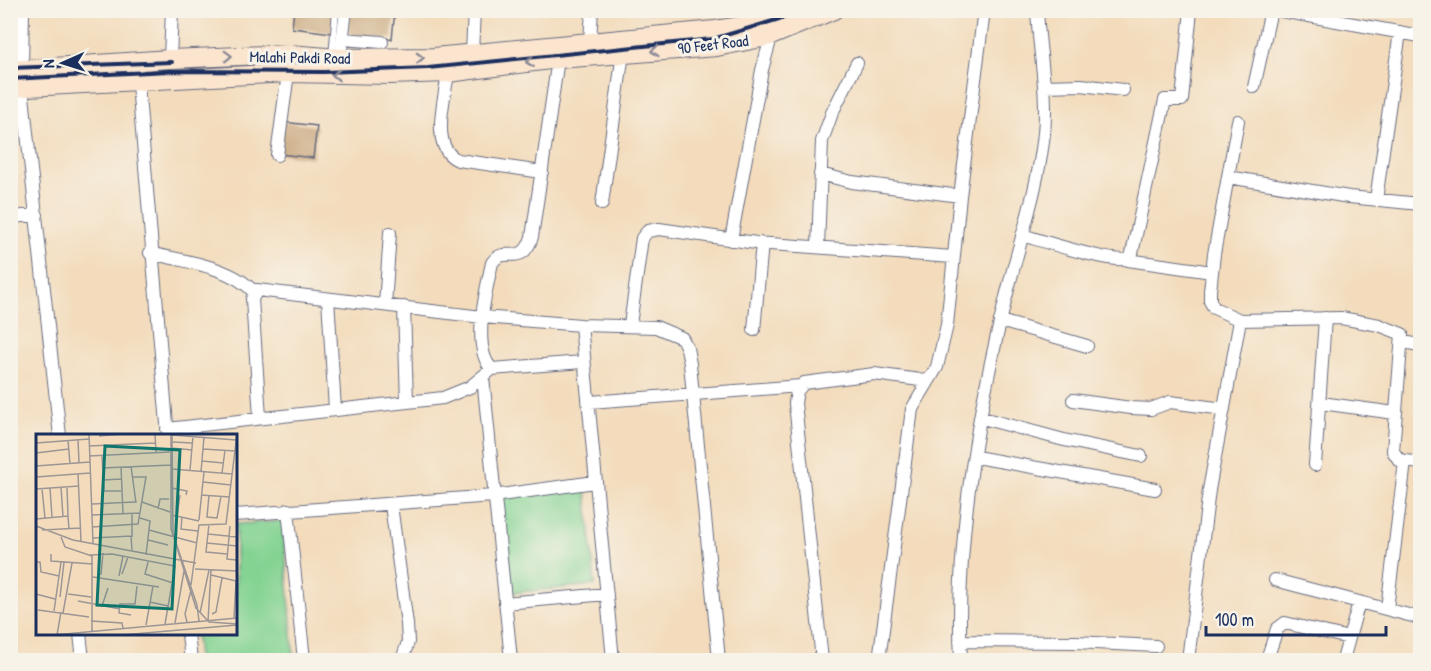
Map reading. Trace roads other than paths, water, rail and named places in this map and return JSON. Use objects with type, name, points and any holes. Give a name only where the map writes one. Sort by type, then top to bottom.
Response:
[{"type":"main road","name":"90 Feet Road","points":[[589,49],[623,53],[717,47],[775,22],[795,10]]},
{"type":"main road","name":"90 Feet Road","points":[[589,49],[775,22],[834,10]]},
{"type":"main road","name":"Malahi Pakdi Road","points":[[16,79],[136,61],[170,59],[289,54],[336,57],[434,57],[472,53],[496,59],[558,59],[589,49]]},
{"type":"main road","name":"Malahi Pakdi Road","points":[[16,79],[137,82],[288,73],[370,75],[448,73],[496,59],[589,49]]},
{"type":"street","points":[[23,10],[16,79],[37,215],[60,434]]},
{"type":"street","points":[[170,59],[172,10]]},
{"type":"street","points":[[336,57],[342,39],[346,10]]},
{"type":"street","points":[[472,53],[474,10]]},
{"type":"street","points":[[589,49],[592,10]]},
{"type":"street","points":[[879,660],[912,409],[937,367],[944,341],[984,10]]},
{"type":"street","points":[[961,660],[961,561],[982,418],[1000,321],[1022,235],[1044,131],[1044,86],[1037,10]]},
{"type":"street","points":[[1128,260],[1135,246],[1165,100],[1182,100],[1191,10]]},
{"type":"street","points":[[1254,87],[1271,10]]},
{"type":"street","points":[[1276,10],[1420,36]]},
{"type":"street","points":[[731,240],[762,70],[775,22]]},
{"type":"street","points":[[1376,200],[1400,32]]},
{"type":"street","points":[[342,39],[382,42]]},
{"type":"street","points":[[602,204],[623,53]]},
{"type":"street","points":[[511,660],[493,496],[488,373],[482,347],[482,317],[492,263],[495,258],[523,254],[530,245],[558,59]]},
{"type":"street","points":[[136,61],[150,253],[167,432],[260,417],[407,402],[458,394],[488,373],[584,362]]},
{"type":"street","points":[[818,247],[820,153],[825,130],[857,63]]},
{"type":"street","points":[[277,156],[288,73]]},
{"type":"street","points":[[448,73],[442,143],[450,157],[542,172]]},
{"type":"street","points":[[1044,86],[1081,85],[1123,90]]},
{"type":"street","points":[[1238,122],[1212,272],[1210,301],[1214,308],[1240,320],[1325,318],[1359,320],[1393,329],[1402,334],[1393,451],[1399,460],[1420,463]]},
{"type":"street","points":[[820,174],[852,182],[960,196]]},
{"type":"street","points":[[1228,177],[1376,200],[1420,204]]},
{"type":"street","points":[[10,218],[37,215]]},
{"type":"street","points":[[630,325],[644,233],[659,229],[762,243],[953,257]]},
{"type":"street","points":[[385,305],[390,233]]},
{"type":"street","points":[[1022,235],[1102,256],[1212,272]]},
{"type":"street","points":[[754,330],[762,243]]},
{"type":"street","points":[[150,253],[230,276],[247,284],[254,292]]},
{"type":"street","points":[[254,292],[273,291],[482,317],[581,325],[656,327],[682,338],[687,348],[693,394],[719,660]]},
{"type":"street","points":[[254,292],[252,299],[260,417]]},
{"type":"street","points":[[328,299],[335,409]]},
{"type":"street","points":[[404,307],[407,402]]},
{"type":"street","points":[[1315,465],[1321,404],[1325,318]]},
{"type":"street","points":[[1188,660],[1209,490],[1240,320]]},
{"type":"street","points":[[1000,321],[1087,346]]},
{"type":"street","points":[[581,325],[613,660]]},
{"type":"street","points":[[1403,342],[1420,345]]},
{"type":"street","points":[[590,402],[800,386],[831,379],[874,374],[927,381]]},
{"type":"street","points":[[800,386],[795,403],[822,660]]},
{"type":"street","points":[[1073,400],[1138,409],[1151,409],[1170,402],[1224,409]]},
{"type":"street","points":[[1321,404],[1395,413]]},
{"type":"street","points":[[982,418],[1053,438],[1142,456]]},
{"type":"street","points":[[976,457],[1155,489]]},
{"type":"street","points":[[1387,609],[1405,462]]},
{"type":"street","points":[[237,515],[493,496],[595,482]]},
{"type":"street","points":[[391,505],[407,624],[405,659]]},
{"type":"street","points":[[288,510],[304,660]]},
{"type":"street","points":[[1275,580],[1420,618]]},
{"type":"street","points":[[505,603],[607,594]]},
{"type":"street","points":[[1343,660],[1359,602]]},
{"type":"street","points":[[1269,653],[1280,624],[1349,638]]},
{"type":"street","points":[[80,635],[83,660]]},
{"type":"street","points":[[188,635],[191,660]]},
{"type":"street","points":[[960,641],[1066,641],[1156,646]]},
{"type":"lane","points":[[336,10],[336,57]]},
{"type":"railway","points":[[10,79],[169,71],[324,72],[428,68],[713,39],[809,10]]},
{"type":"railway","points":[[10,68],[172,62]]}]
